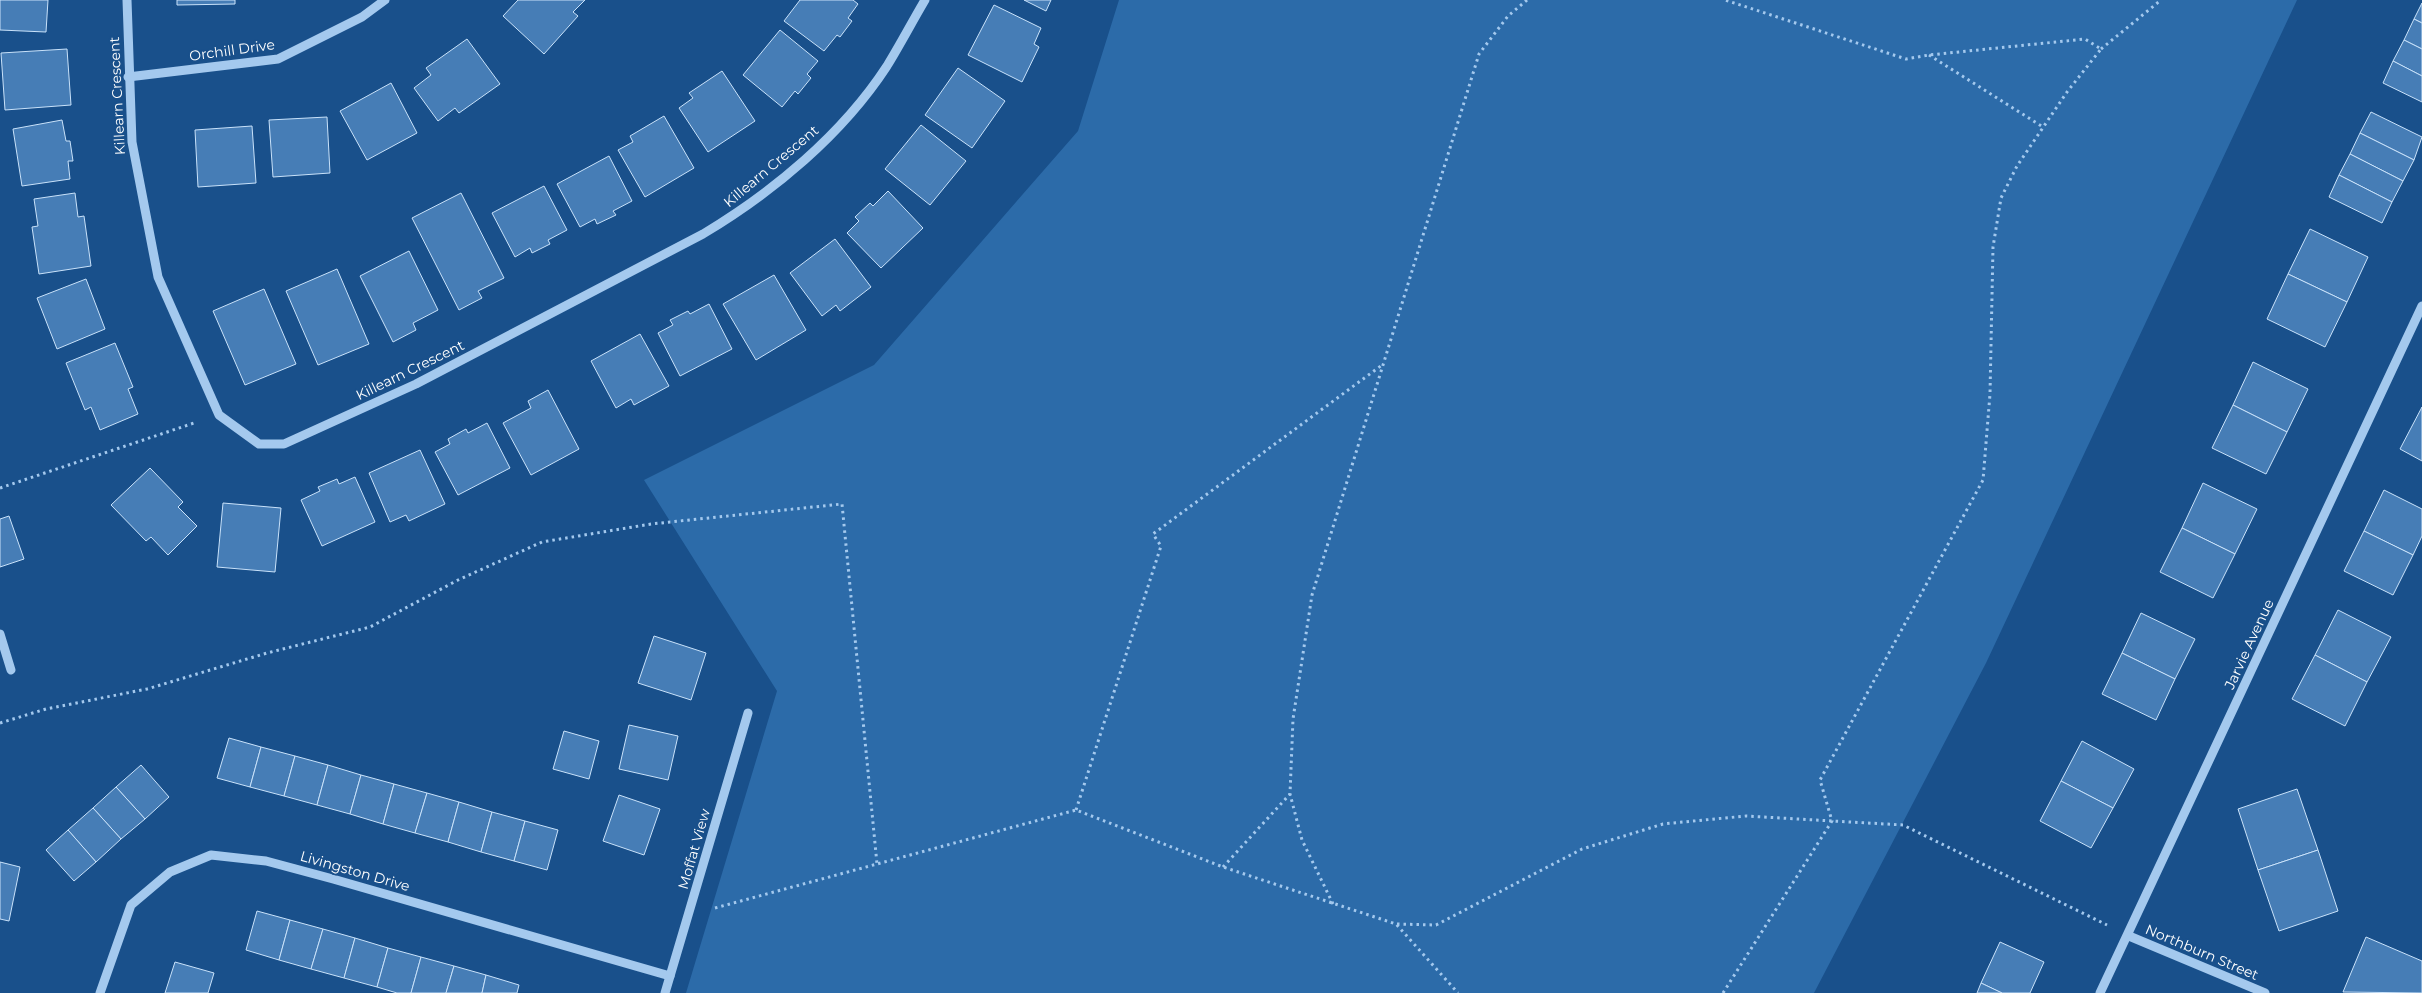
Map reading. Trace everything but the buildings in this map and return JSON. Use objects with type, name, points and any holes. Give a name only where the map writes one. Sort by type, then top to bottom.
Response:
[{"type":"street","name":"Killearn Crescent","points":[[127,0],[128,77],[132,142],[158,278],[219,415],[259,444],[284,444],[416,384],[703,234],[741,211],[782,178],[838,128],[886,67],[925,0]]},
{"type":"street","name":"Orchill Drive","points":[[128,77],[278,59],[362,17],[385,0]]},
{"type":"street","name":"Jarvie Avenue","points":[[2100,993],[2129,936],[2422,306]]},
{"type":"street","points":[[0,634],[11,670]]},
{"type":"street","name":"Moffat View","points":[[665,993],[748,713]]},
{"type":"street","name":"Livingston Drive","points":[[100,993],[132,906],[170,872],[212,855],[266,861],[333,878],[670,976]]},
{"type":"street","name":"Northburn Street","points":[[2129,936],[2264,993]]},
{"type":"path","points":[[1333,904],[1302,840],[1290,794],[1293,720],[1312,594],[1479,54],[1508,16],[1527,0]]},
{"type":"path","points":[[1726,0],[1906,59],[1928,55],[2085,39],[2101,49]]},
{"type":"path","points":[[1723,993],[1832,822],[1820,780],[1983,480],[1990,394],[1994,237],[2001,198],[2017,166],[2043,126],[2101,49],[2161,0]]},
{"type":"path","points":[[1928,55],[2043,126]]},
{"type":"path","points":[[1076,810],[1161,546],[1153,534],[1383,364]]},
{"type":"path","points":[[0,488],[219,415]]},
{"type":"path","points":[[0,723],[46,709],[147,689],[268,653],[370,627],[458,580],[542,542],[651,524],[842,504],[877,864]]},
{"type":"path","points":[[1223,867],[1290,794]]},
{"type":"path","points":[[689,915],[1076,810],[1223,867],[1333,904],[1396,924],[1436,925],[1582,849],[1663,824],[1746,816],[1903,825],[2129,936]]},
{"type":"path","points":[[1396,924],[1458,993]]},
{"type":"shaded area","points":[[1119,0],[2297,0],[1986,663],[1814,993],[686,993],[777,691],[644,480],[874,365],[1078,131]]}]
